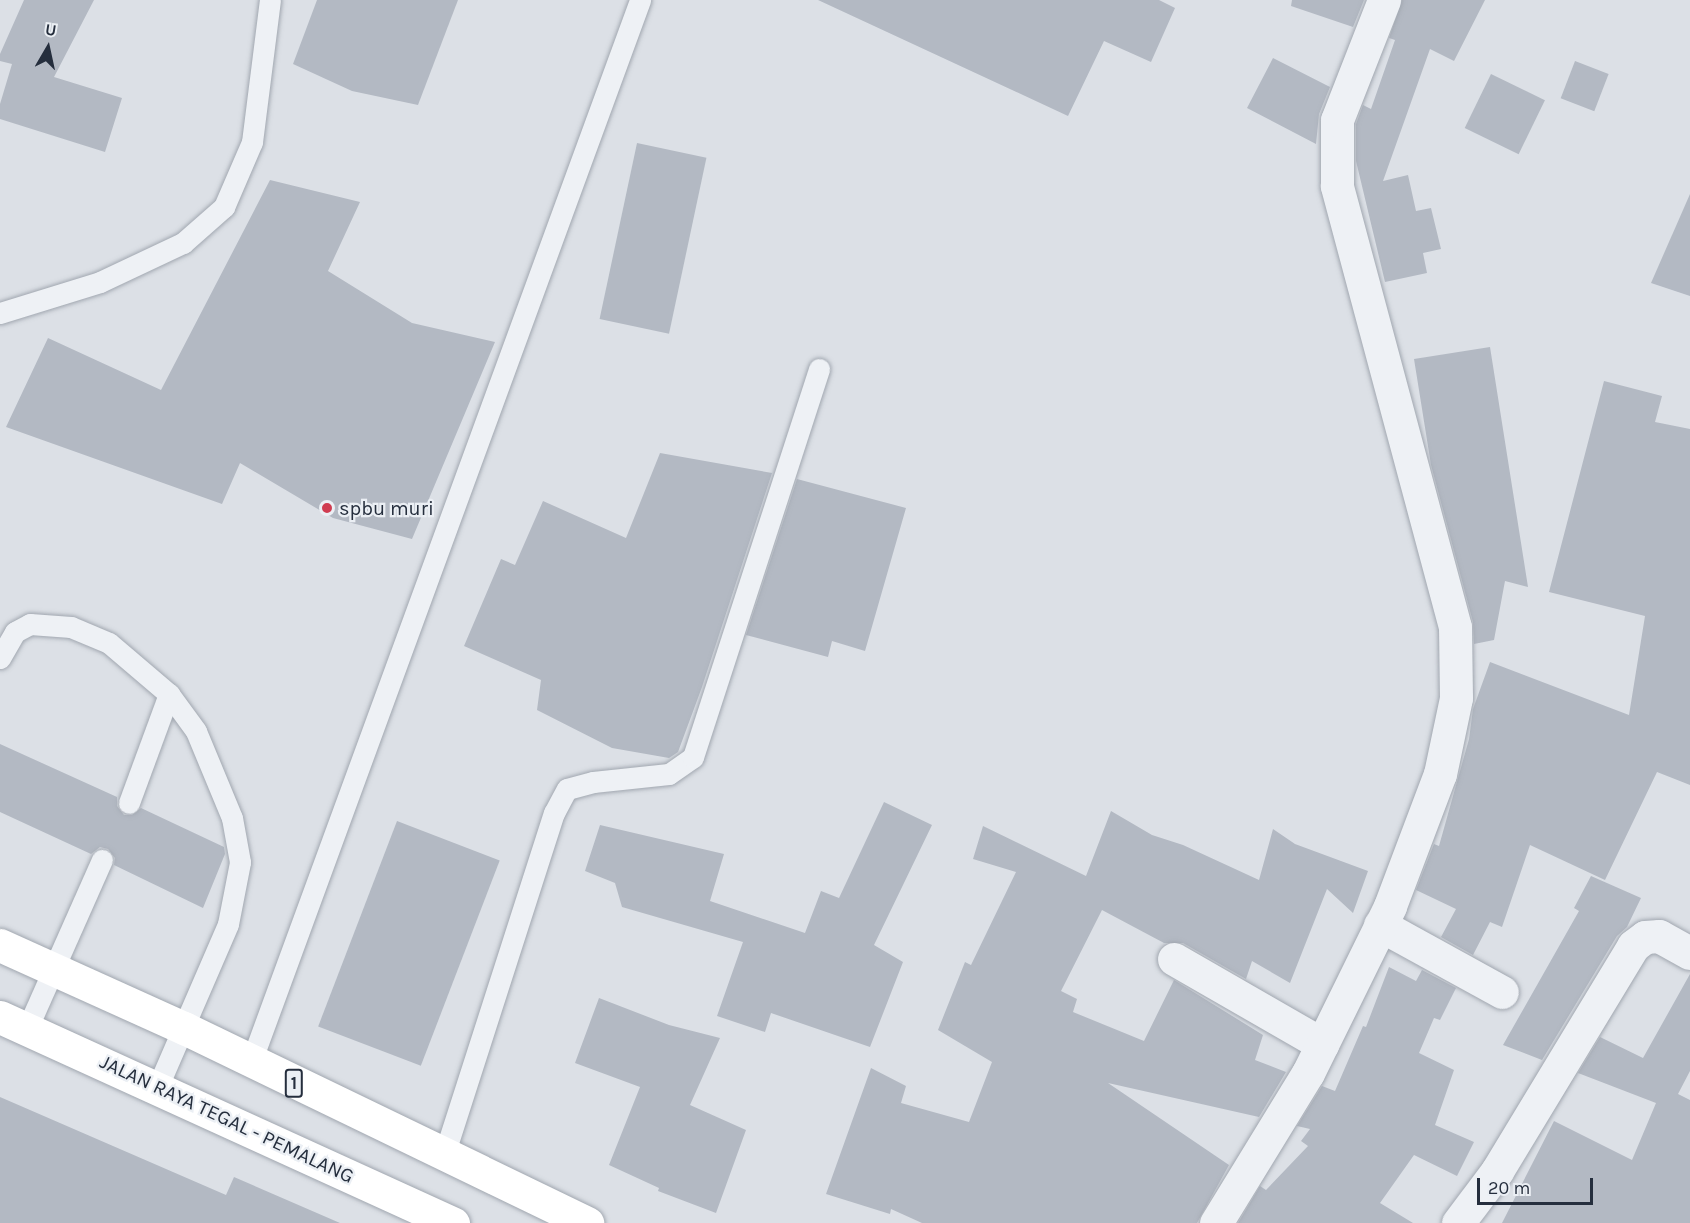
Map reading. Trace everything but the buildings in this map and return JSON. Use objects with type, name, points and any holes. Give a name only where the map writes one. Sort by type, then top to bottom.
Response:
[{"type":"highway","name":"1","points":[[0,945],[184,1028],[587,1223]]},
{"type":"highway","name":"JALAN RAYA TEGAL - PEMALANG","points":[[14,1023],[158,1086],[453,1223]]},
{"type":"street","points":[[1216,1223],[1322,1044],[1380,925],[1440,774],[1450,736],[1457,669],[1455,627],[1337,186],[1337,120],[1384,0]]},
{"type":"street","points":[[1380,925],[1502,992]]},
{"type":"street","points":[[1458,1223],[1497,1171],[1633,946],[1645,937],[1659,936],[1690,953]]},
{"type":"street","points":[[1174,958],[1322,1044]]},
{"type":"lane","points":[[0,313],[100,282],[183,243],[224,207],[252,141],[270,0]]},
{"type":"lane","points":[[251,1062],[640,0]]},
{"type":"lane","points":[[444,1155],[554,813],[567,789],[593,782],[669,774],[693,757],[819,369]]},
{"type":"lane","points":[[0,658],[15,632],[30,624],[71,627],[109,643],[169,694],[196,731],[232,818],[240,862],[228,924],[158,1086]]},
{"type":"lane","points":[[129,803],[169,694]]},
{"type":"lane","points":[[14,1023],[55,969],[102,860]]},
{"type":"place","name":"spbu muri","points":[[327,508]]}]
